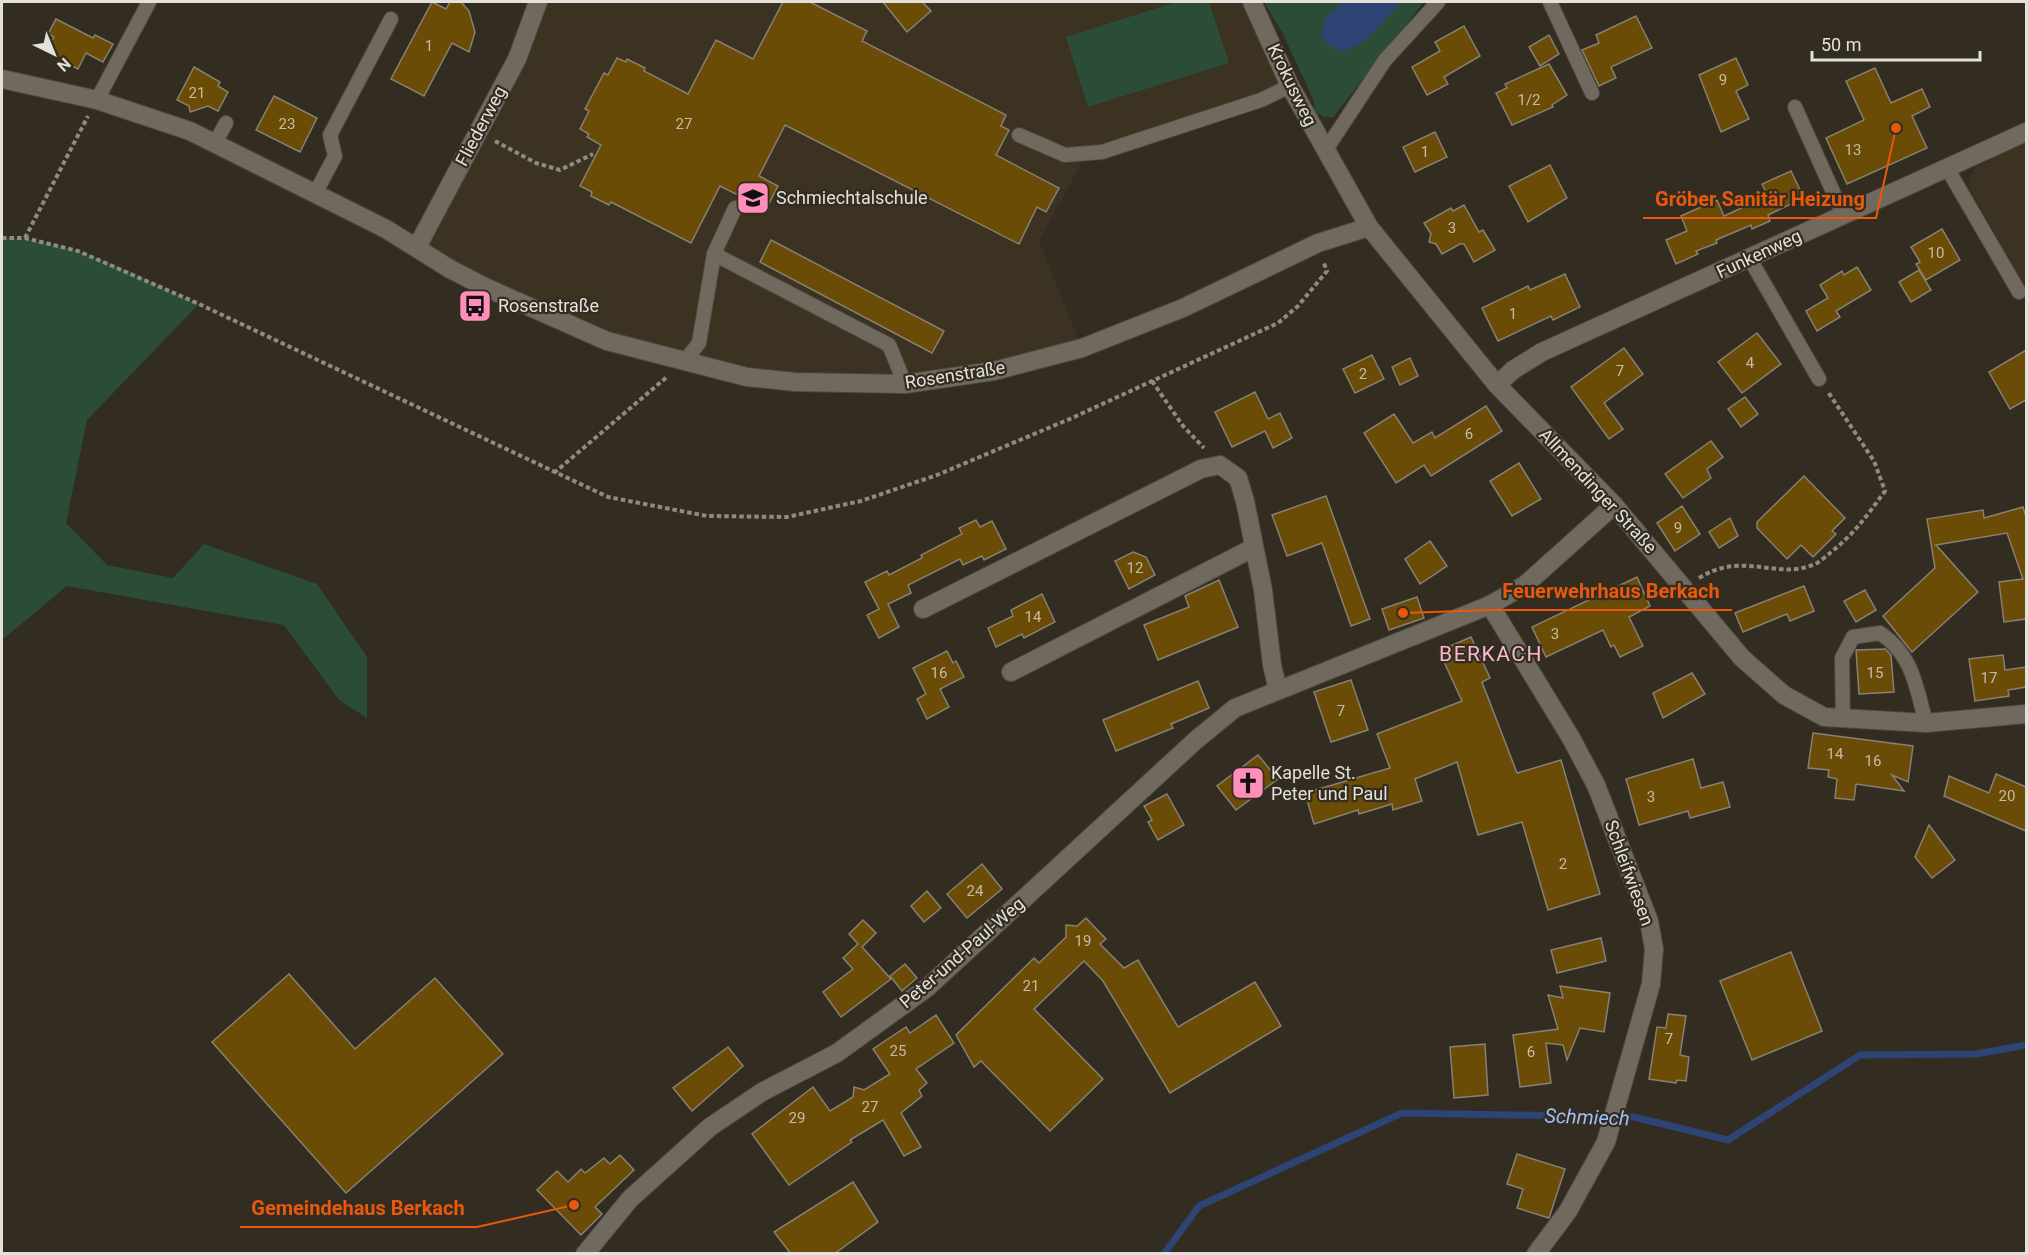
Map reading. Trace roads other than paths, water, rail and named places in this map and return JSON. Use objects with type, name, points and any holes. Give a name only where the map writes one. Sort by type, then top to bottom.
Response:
[{"type":"street","name":"Fliederweg","points":[[417,248],[517,59],[538,2]]},
{"type":"street","name":"Krokusweg","points":[[1252,2],[1290,86],[1335,168]]},
{"type":"street","name":"Rosenstraße","points":[[2,79],[97,99],[190,131],[316,192],[450,269],[607,341],[747,377],[795,382],[904,384],[994,371],[1082,348],[1184,308],[1318,243],[1369,227]]},
{"type":"street","name":"Funkenweg","points":[[1497,385],[1513,370],[1542,352],[2026,132]]},
{"type":"street","name":"Allmendinger Straße","points":[[1335,168],[1369,227],[1497,385],[1614,505],[1742,658],[1784,695],[1824,717],[1926,723],[2026,714]]},
{"type":"street","points":[[923,609],[1201,469],[1220,465],[1238,478],[1263,590],[1272,665],[1278,690]]},
{"type":"street","name":"Peter-und-Paul-Weg","points":[[585,1254],[630,1199],[711,1127],[762,1092],[837,1053],[928,987],[1196,740],[1235,708],[1490,605],[1526,585],[1614,505]]},
{"type":"street","points":[[1011,672],[1253,548]]},
{"type":"street","name":"Schleifwiesen","points":[[1490,605],[1571,738],[1596,785],[1649,921],[1654,949],[1651,984],[1606,1142],[1568,1211],[1536,1254]]},
{"type":"lane","points":[[97,99],[149,2]]},
{"type":"lane","points":[[1326,152],[1385,60],[1438,2]]},
{"type":"lane","points":[[1550,2],[1592,93]]},
{"type":"lane","points":[[316,192],[335,156],[330,135],[391,19]]},
{"type":"lane","points":[[1020,135],[1065,155],[1102,152],[1261,100],[1290,86]]},
{"type":"lane","points":[[1795,107],[1843,214]]},
{"type":"lane","points":[[215,143],[226,123]]},
{"type":"lane","points":[[1947,168],[2019,292]]},
{"type":"lane","points":[[684,362],[699,343],[714,254],[735,208]]},
{"type":"lane","points":[[714,254],[889,345],[904,384]]},
{"type":"lane","points":[[1750,258],[1819,379]]},
{"type":"lane","points":[[1843,718],[1842,658],[1853,637],[1880,633],[1895,643],[1908,660],[1926,723]]},
{"type":"water","points":[[1344,2],[1401,2],[1362,42],[1352,48],[1341,50],[1331,46],[1321,34],[1327,16]]},
{"type":"waterway","name":"Schmiech","points":[[1164,1254],[1199,1206],[1402,1113],[1634,1117],[1728,1140],[1860,1055],[1976,1054],[2026,1045]]},
{"type":"place","name":"Gröber Sanitär Heizung","points":[[1896,128]]},
{"type":"place","name":"Schmiechtalschule","points":[[753,198]]},
{"type":"place","name":"Rosenstraße","points":[[475,306]]},
{"type":"place","name":"Feuerwehrhaus Berkach","points":[[1403,613]]},
{"type":"place","name":"Kapelle St. Peter und Paul","points":[[1248,783]]},
{"type":"place","name":"Gemeindehaus Berkach","points":[[574,1205]]},
{"type":"district","name":"BERKACH","points":[[1491,654]]}]
